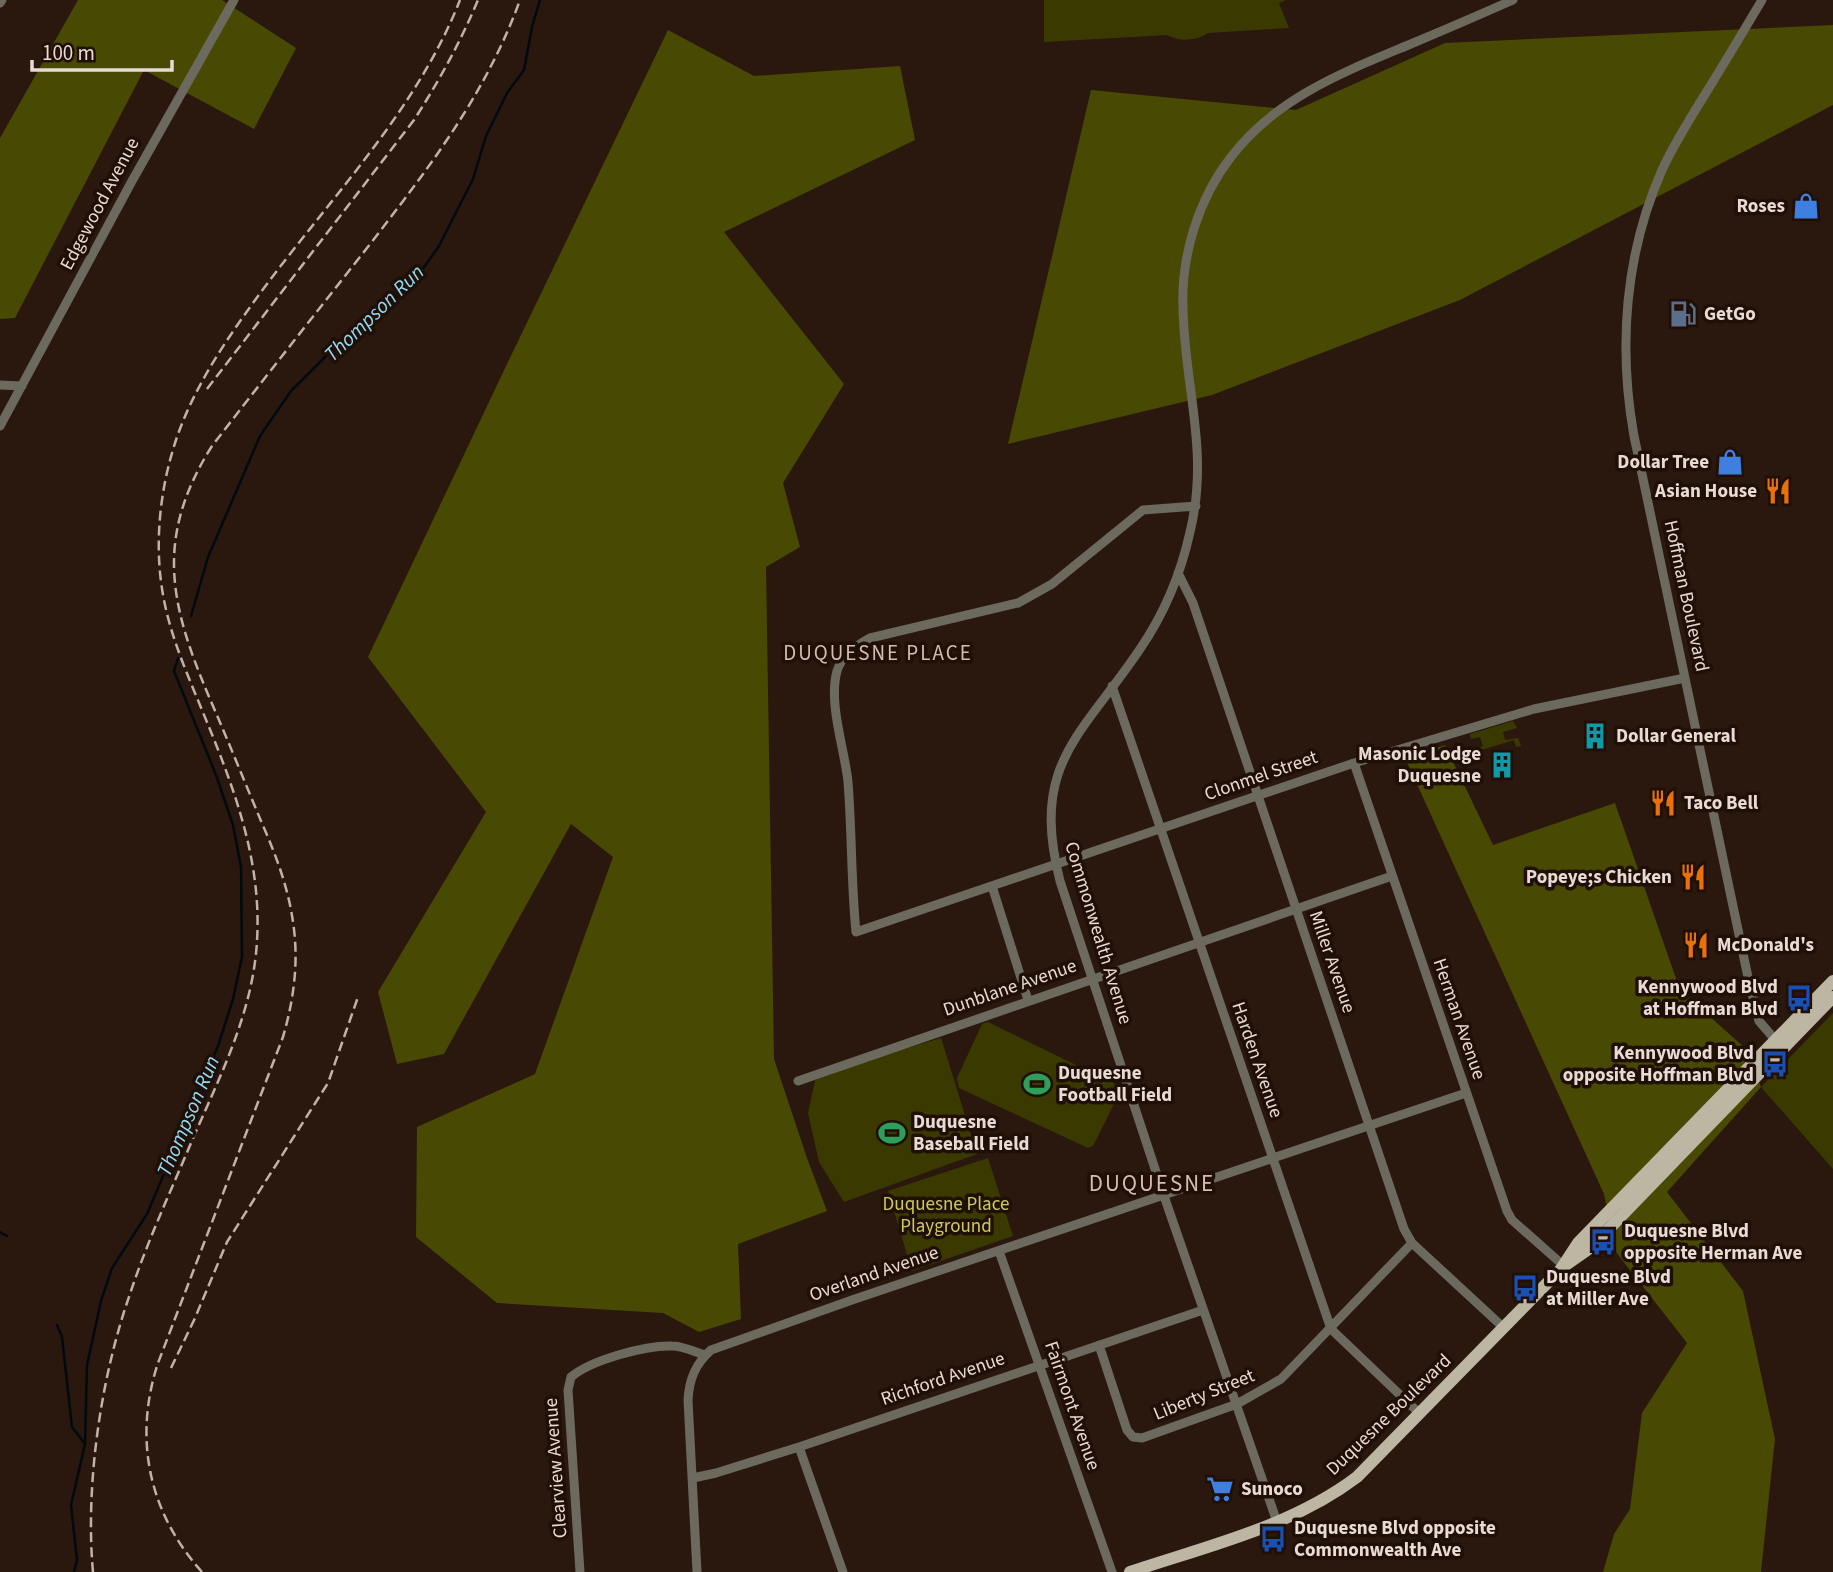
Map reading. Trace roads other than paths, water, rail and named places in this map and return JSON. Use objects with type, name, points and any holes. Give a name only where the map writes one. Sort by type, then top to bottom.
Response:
[{"type":"main road","points":[[1779,1044],[1833,981]]},
{"type":"main road","points":[[1779,1044],[1833,997]]},
{"type":"main road","name":"Duquesne Boulevard","points":[[1130,1572],[1304,1511],[1340,1489],[1369,1466],[1564,1266],[1587,1251],[1594,1234],[1779,1044]]},
{"type":"street","name":"Edgewood Avenue","points":[[0,426],[149,149],[234,0]]},
{"type":"street","name":"Commonwealth Avenue","points":[[1277,1522],[1164,1196],[1056,865],[1050,814],[1058,772],[1078,731],[1152,630],[1178,573],[1187,544],[1196,506],[1199,467],[1198,434],[1184,331],[1184,280],[1199,216],[1220,172],[1258,126],[1301,94],[1343,73],[1513,0]]},
{"type":"street","name":"Hoffman Boulevard","points":[[1762,0],[1662,169],[1640,232],[1632,269],[1626,307],[1625,347],[1630,413],[1756,1012],[1764,1030],[1779,1044]]},
{"type":"street","points":[[0,385],[22,386]]},
{"type":"street","name":"Clonmel Street","points":[[1196,506],[1143,510],[1052,584],[1018,603],[870,638],[853,649],[838,667],[835,690],[839,734],[848,782],[850,868],[856,932],[1354,763],[1534,709],[1685,678]]},
{"type":"street","name":"Miller Avenue","points":[[1178,573],[1193,603],[1404,1230],[1412,1243],[1504,1328]]},
{"type":"street","name":"Harden Avenue","points":[[1112,686],[1331,1329],[1420,1413]]},
{"type":"street","name":"Herman Avenue","points":[[1354,763],[1507,1211],[1512,1220],[1564,1266]]},
{"type":"street","name":"Dunblane Avenue","points":[[798,1081],[1392,876]]},
{"type":"street","points":[[992,886],[1028,1000]]},
{"type":"street","name":"Overland Avenue","points":[[705,1355],[726,1343],[1466,1093]]},
{"type":"street","name":"Liberty Street","points":[[1098,1345],[1127,1430],[1133,1437],[1142,1438],[1237,1405],[1281,1379],[1412,1243]]},
{"type":"street","name":"Fairmont Avenue","points":[[999,1251],[1111,1572]]},
{"type":"street","name":"Richford Avenue","points":[[693,1478],[799,1447],[1203,1310]]},
{"type":"street","name":"Clearview Avenue","points":[[580,1572],[568,1390],[571,1377],[612,1358],[648,1347],[682,1347],[705,1355]]},
{"type":"street","points":[[698,1572],[688,1391],[695,1368],[705,1355]]},
{"type":"street","points":[[799,1447],[843,1572]]},
{"type":"waterway","name":"Thompson Run","points":[[191,616],[208,557],[260,436],[291,391],[329,353],[370,321],[415,280],[439,246],[473,179],[486,136],[507,93],[524,70],[540,0]]},
{"type":"waterway","name":"Thompson Run","points":[[74,1572],[77,1560],[71,1505],[85,1444],[87,1365],[101,1301],[112,1268],[147,1214],[218,1046],[233,999],[242,957],[241,867],[233,825],[174,671],[178,658]]},
{"type":"waterway","points":[[0,1232],[7,1236]]},
{"type":"waterway","points":[[57,1325],[62,1337],[72,1427],[85,1444]]},
{"type":"railway","points":[[93,1572],[91,1503],[94,1467],[103,1395],[111,1360],[144,1256],[233,1045],[249,994],[257,941],[255,881],[243,823],[224,766],[186,672],[165,605],[159,542],[166,478],[183,420],[217,355],[276,272],[392,123],[441,43],[460,0]]},
{"type":"railway","points":[[207,389],[414,120],[449,62],[478,0]]},
{"type":"railway","points":[[202,1572],[169,1525],[158,1500],[147,1447],[151,1391],[158,1363],[283,1037],[293,994],[296,951],[291,909],[280,870],[201,677],[179,611],[175,547],[180,515],[212,446],[390,219],[453,130],[490,68],[520,0]]},
{"type":"railway","points":[[171,1368],[227,1242],[328,1083],[358,997]]},
{"type":"place","name":"Roses","points":[[1806,206]]},
{"type":"place","name":"GetGo","points":[[1683,314]]},
{"type":"place","name":"Dollar Tree","points":[[1730,462]]},
{"type":"place","name":"Asian House","points":[[1778,491]]},
{"type":"place","name":"Dollar General","points":[[1595,736]]},
{"type":"place","name":"Masonic Lodge Duquesne","points":[[1502,765]]},
{"type":"place","name":"Taco Bell","points":[[1663,803]]},
{"type":"place","name":"Popeye;s Chicken","points":[[1693,877]]},
{"type":"place","name":"McDonald's","points":[[1696,945]]},
{"type":"place","name":"Kennywood Blvd at Hoffman Blvd","points":[[1799,998]]},
{"type":"place","name":"Kennywood Blvd opposite Hoffman Blvd","points":[[1775,1064]]},
{"type":"place","name":"Duquesne Football Field","points":[[1037,1084]]},
{"type":"place","name":"Duquesne Baseball Field","points":[[892,1133]]},
{"type":"place","name":"Duquesne Blvd opposite Herman Ave","points":[[1603,1242]]},
{"type":"place","name":"Duquesne Blvd at Miller Ave","points":[[1525,1288]]},
{"type":"place","name":"Sunoco","points":[[1220,1489]]},
{"type":"place","name":"Duquesne Blvd opposite Commonwealth Ave","points":[[1273,1539]]},
{"type":"district","name":"DUQUESNE PLACE","points":[[878,653]]},
{"type":"district","name":"DUQUESNE","points":[[1152,1183]]},
{"type":"park label","name":"Duquesne Place Playground","points":[[946,1215]]}]
